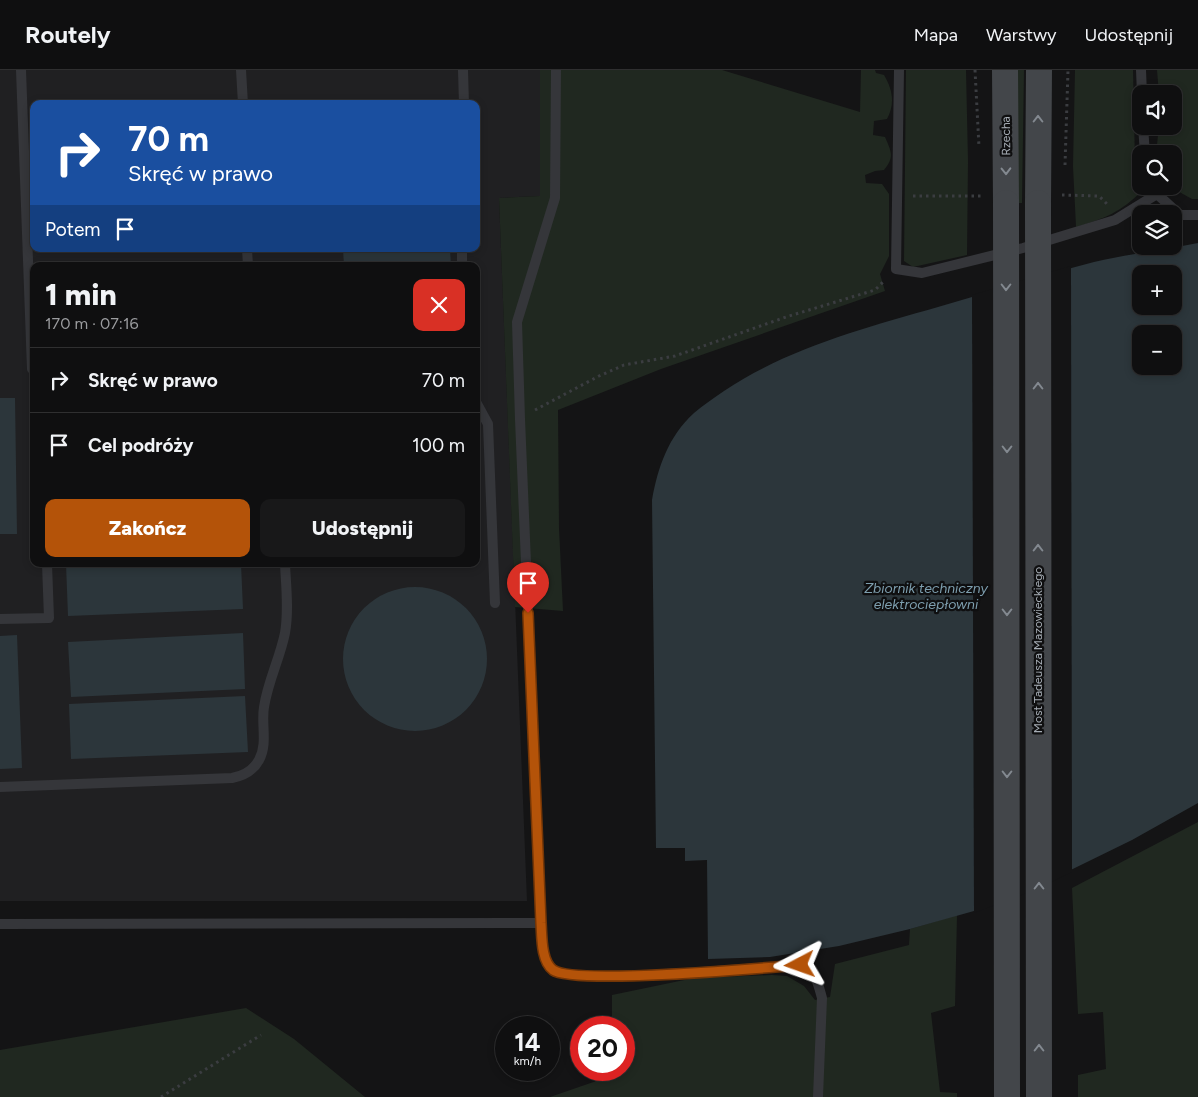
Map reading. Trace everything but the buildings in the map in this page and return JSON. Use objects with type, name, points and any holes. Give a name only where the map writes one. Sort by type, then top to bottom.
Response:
[{"type":"main road","name":"Rzecha","points":[[994,199],[1005,70]]},
{"type":"main road","points":[[1039,70],[1053,200]]},
{"type":"main road","points":[[994,199],[1008,1097]]},
{"type":"main road","name":"Most Tadeusza Mazowieckiego","points":[[1039,1097],[1053,200]]},
{"type":"lane","points":[[21,70],[30,264]]},
{"type":"lane","points":[[241,70],[242,100]]},
{"type":"lane","points":[[463,70],[464,100]]},
{"type":"lane","points":[[556,70],[555,198],[517,322],[541,923],[544,955],[551,968],[558,973],[585,976],[693,972],[800,965],[812,972],[822,998],[818,1097]]},
{"type":"lane","points":[[899,70],[896,268],[922,273],[1023,248],[1115,220],[1149,195]]},
{"type":"lane","points":[[1141,70],[1142,85]]},
{"type":"lane","points":[[1161,195],[1180,214],[1198,215]]},
{"type":"lane","points":[[480,409],[488,424],[495,603]]},
{"type":"lane","points":[[0,618],[49,618],[47,567]]},
{"type":"lane","points":[[0,787],[232,778],[242,776],[252,769],[260,759],[263,747],[264,709],[267,693],[285,632],[285,567]]},
{"type":"lane","points":[[0,924],[541,923]]},
{"type":"path","points":[[1065,167],[1068,70]]},
{"type":"path","points":[[1053,200],[1063,186]]},
{"type":"path","points":[[897,195],[994,199]]},
{"type":"path","points":[[1053,200],[1099,196]]},
{"type":"path","points":[[520,419],[600,376],[624,366],[675,356],[786,317],[875,290],[896,268]]},
{"type":"path","points":[[161,1097],[261,1035]]},
{"type":"shaded area","points":[[0,70],[540,70],[540,196],[499,198],[527,901],[0,901]]},
{"type":"shaded area","points":[[540,70],[722,70],[860,112],[861,70],[875,70],[876,73],[884,75],[892,97],[890,113],[887,119],[874,121],[873,135],[885,137],[891,154],[890,161],[884,170],[865,175],[866,183],[882,184],[889,194],[889,256],[880,274],[885,291],[661,369],[558,410],[559,528],[563,611],[515,607],[499,198],[540,196]]},
{"type":"shaded area","points":[[906,70],[966,70],[968,161],[967,255],[913,267],[904,261]]},
{"type":"shaded area","points":[[1017,70],[1024,70],[1022,203],[1018,203]]},
{"type":"shaded area","points":[[1075,70],[1133,70],[1132,135],[1134,135],[1135,145],[1132,145],[1132,195],[1137,195],[1112,214],[1076,227],[1073,166]]},
{"type":"shaded area","points":[[1157,70],[1198,70],[1198,199],[1192,199],[1182,193],[1182,145],[1157,145],[1158,135],[1182,135],[1182,85],[1158,85]]},
{"type":"shaded area","points":[[1198,822],[1198,1097],[1078,1097],[1078,1075],[1106,1069],[1103,1012],[1078,1014],[1072,888]]},
{"type":"shaded area","points":[[957,915],[955,1006],[931,1013],[940,1092],[957,1093],[957,1097],[550,1097],[596,1081],[635,1081],[635,1016],[612,1016],[612,995],[694,978],[772,975],[787,976],[804,986],[815,1000],[830,997],[835,964],[909,945],[910,929]]},
{"type":"shaded area","points":[[246,1008],[294,1039],[365,1097],[0,1097],[0,1050]]},
{"type":"water","name":"Zbiornik techniczny elektrociepłowni","points":[[1198,243],[1198,803],[1132,840],[1036,887],[981,909],[839,946],[770,957],[708,959],[707,860],[685,861],[685,848],[656,848],[652,500],[661,464],[677,432],[701,407],[749,376],[801,351],[855,331],[1094,262],[1132,255],[1182,255],[1182,246]]},
{"type":"water","points":[[343,252],[450,252],[451,262],[344,262]]},
{"type":"water","points":[[0,398],[15,398],[17,534],[0,534]]},
{"type":"water","points":[[66,567],[241,567],[243,609],[68,616]]},
{"type":"water","points":[[415,587],[442,593],[466,608],[481,632],[487,659],[481,686],[466,710],[442,725],[415,731],[388,725],[364,710],[349,686],[343,659],[349,632],[364,608],[388,593]]},
{"type":"water","points":[[243,633],[245,689],[71,697],[68,642]]},
{"type":"water","points":[[17,635],[22,768],[0,769],[0,636]]},
{"type":"water","points":[[245,696],[248,752],[71,759],[69,704]]},
{"type":"pier","points":[[1071,266],[1072,872],[1037,889],[974,913],[972,295]]},
{"type":"route","points":[[528,613],[541,923],[544,955],[551,968],[558,973],[585,976],[693,972],[800,965]]}]
